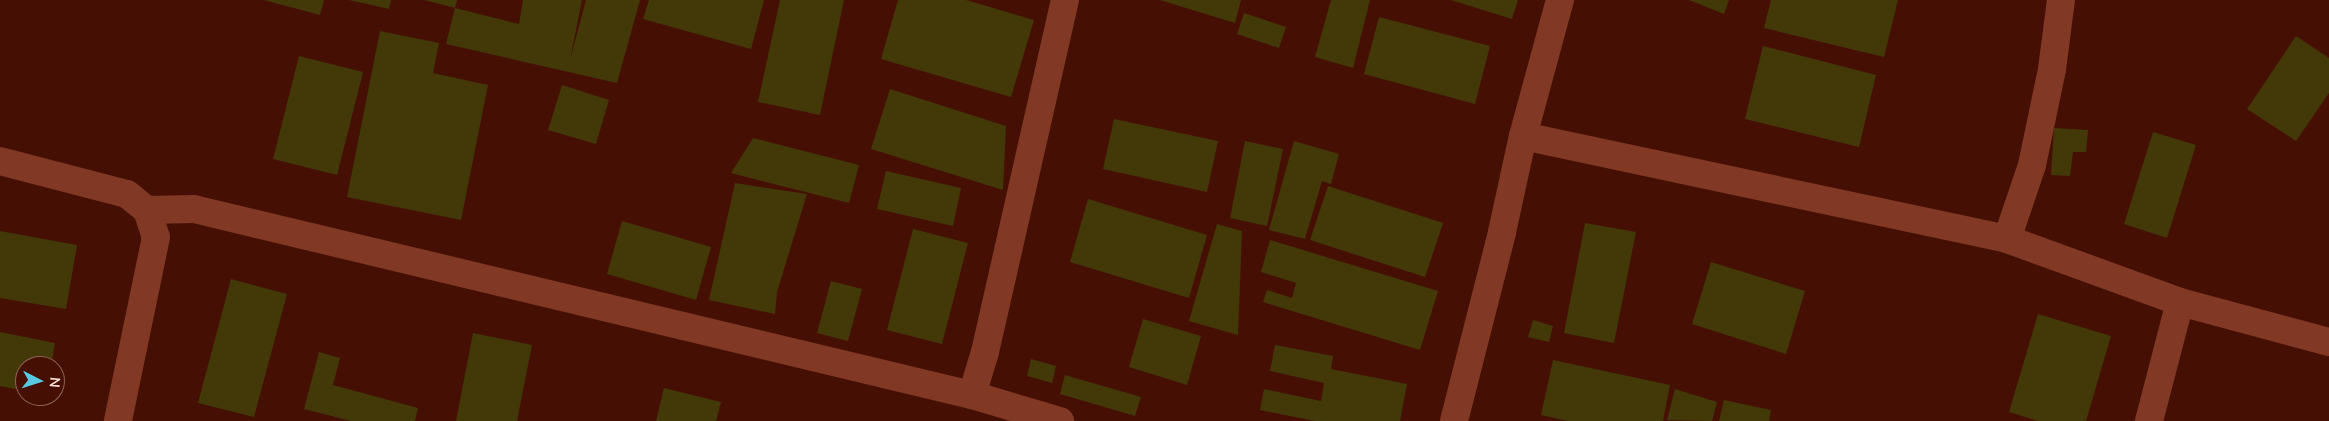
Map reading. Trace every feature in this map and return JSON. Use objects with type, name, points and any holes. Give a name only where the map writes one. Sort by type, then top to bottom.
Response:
[{"type":"street","points":[[972,395],[985,352],[1065,0]]},
{"type":"street","points":[[1454,421],[1502,232],[1523,136],[1560,0]]},
{"type":"street","points":[[2007,239],[2032,165],[2052,69],[2061,0]]},
{"type":"street","points":[[1523,136],[2007,239],[2180,302],[2329,342]]},
{"type":"street","points":[[0,160],[127,194],[147,210],[156,238],[118,421]]},
{"type":"street","points":[[147,210],[194,209],[972,395],[1060,421]]},
{"type":"street","points":[[2149,421],[2180,302]]},
{"type":"building","points":[[264,0],[324,0],[320,15]]},
{"type":"building","points":[[349,0],[391,0],[389,9]]},
{"type":"building","points":[[424,0],[457,0],[455,8]]},
{"type":"building","points":[[523,0],[582,0],[570,60],[586,0],[640,0],[617,83],[446,44],[455,8],[519,24]]},
{"type":"building","points":[[649,0],[764,0],[751,49],[643,19]]},
{"type":"building","points":[[780,0],[844,0],[820,115],[758,102]]},
{"type":"building","points":[[898,0],[966,0],[1034,20],[1011,97],[881,59]]},
{"type":"building","points":[[1160,0],[1241,0],[1235,23]]},
{"type":"building","points":[[1331,0],[1370,0],[1353,68],[1315,57]]},
{"type":"building","points":[[1451,0],[1518,0],[1512,19]]},
{"type":"building","points":[[1689,0],[1729,0],[1724,14]]},
{"type":"building","points":[[1771,0],[1898,0],[1884,57],[1764,28]]},
{"type":"building","points":[[1244,13],[1286,27],[1279,48],[1237,34]]},
{"type":"building","points":[[1379,17],[1490,46],[1475,104],[1364,74]]},
{"type":"building","points":[[380,31],[439,43],[433,73],[488,85],[461,220],[347,197]]},
{"type":"building","points":[[2296,36],[2329,58],[2329,93],[2296,141],[2247,109]]},
{"type":"building","points":[[1763,46],[1876,75],[1859,147],[1745,119]]},
{"type":"building","points":[[299,56],[363,72],[337,175],[273,159]]},
{"type":"building","points":[[562,85],[609,100],[596,144],[548,130]]},
{"type":"building","points":[[890,89],[1006,126],[1003,190],[871,149]]},
{"type":"building","points":[[1114,119],[1218,141],[1207,192],[1103,169]]},
{"type":"building","points":[[2054,128],[2088,130],[2086,152],[2073,152],[2070,176],[2051,175]]},
{"type":"building","points":[[2153,132],[2196,145],[2167,238],[2124,224]]},
{"type":"building","points":[[753,138],[859,165],[849,203],[731,173]]},
{"type":"building","points":[[1245,141],[1283,149],[1267,226],[1230,218]]},
{"type":"building","points":[[1294,141],[1339,154],[1331,184],[1322,181],[1305,239],[1269,230]]},
{"type":"building","points":[[886,171],[961,188],[953,226],[877,209]]},
{"type":"building","points":[[735,183],[807,194],[777,292],[775,314],[709,300]]},
{"type":"building","points":[[1328,186],[1443,223],[1425,277],[1310,240]]},
{"type":"building","points":[[1088,199],[1207,235],[1189,298],[1070,262]]},
{"type":"building","points":[[622,221],[711,247],[696,300],[607,274]]},
{"type":"building","points":[[1585,223],[1636,232],[1614,343],[1564,333]]},
{"type":"building","points":[[1217,224],[1242,231],[1238,335],[1189,321]]},
{"type":"building","points":[[913,229],[968,243],[942,344],[887,330]]},
{"type":"building","points":[[0,231],[77,245],[66,309],[0,298]]},
{"type":"building","points":[[1270,240],[1438,291],[1420,350],[1263,302],[1267,290],[1292,298],[1296,283],[1261,272]]},
{"type":"building","points":[[1711,262],[1805,291],[1786,354],[1692,324]]},
{"type":"building","points":[[231,279],[287,294],[254,417],[198,403]]},
{"type":"building","points":[[831,281],[862,289],[848,341],[817,333]]},
{"type":"building","points":[[2038,314],[2111,336],[2086,421],[2038,421],[2009,412]]},
{"type":"building","points":[[1143,319],[1201,336],[1187,385],[1129,367]]},
{"type":"building","points":[[1533,320],[1553,326],[1549,342],[1528,337]]},
{"type":"building","points":[[0,332],[55,343],[53,356],[15,356],[15,389],[0,386]]},
{"type":"building","points":[[473,333],[532,345],[517,421],[456,421]]},
{"type":"building","points":[[1275,345],[1333,356],[1331,369],[1407,384],[1400,421],[1315,421],[1260,410],[1264,389],[1321,401],[1324,383],[1270,371]]},
{"type":"building","points":[[319,352],[340,358],[333,385],[418,408],[415,421],[351,421],[304,409]]},
{"type":"building","points":[[1031,359],[1056,366],[1052,383],[1027,376]]},
{"type":"building","points":[[1553,360],[1670,385],[1663,421],[1568,421],[1541,415]]},
{"type":"building","points":[[1065,375],[1141,397],[1135,416],[1060,394]]},
{"type":"building","points":[[664,388],[721,402],[716,421],[656,421]]},
{"type":"building","points":[[1675,389],[1717,402],[1712,421],[1667,420]]},
{"type":"building","points":[[1724,400],[1771,410],[1769,421],[1719,421]]}]
